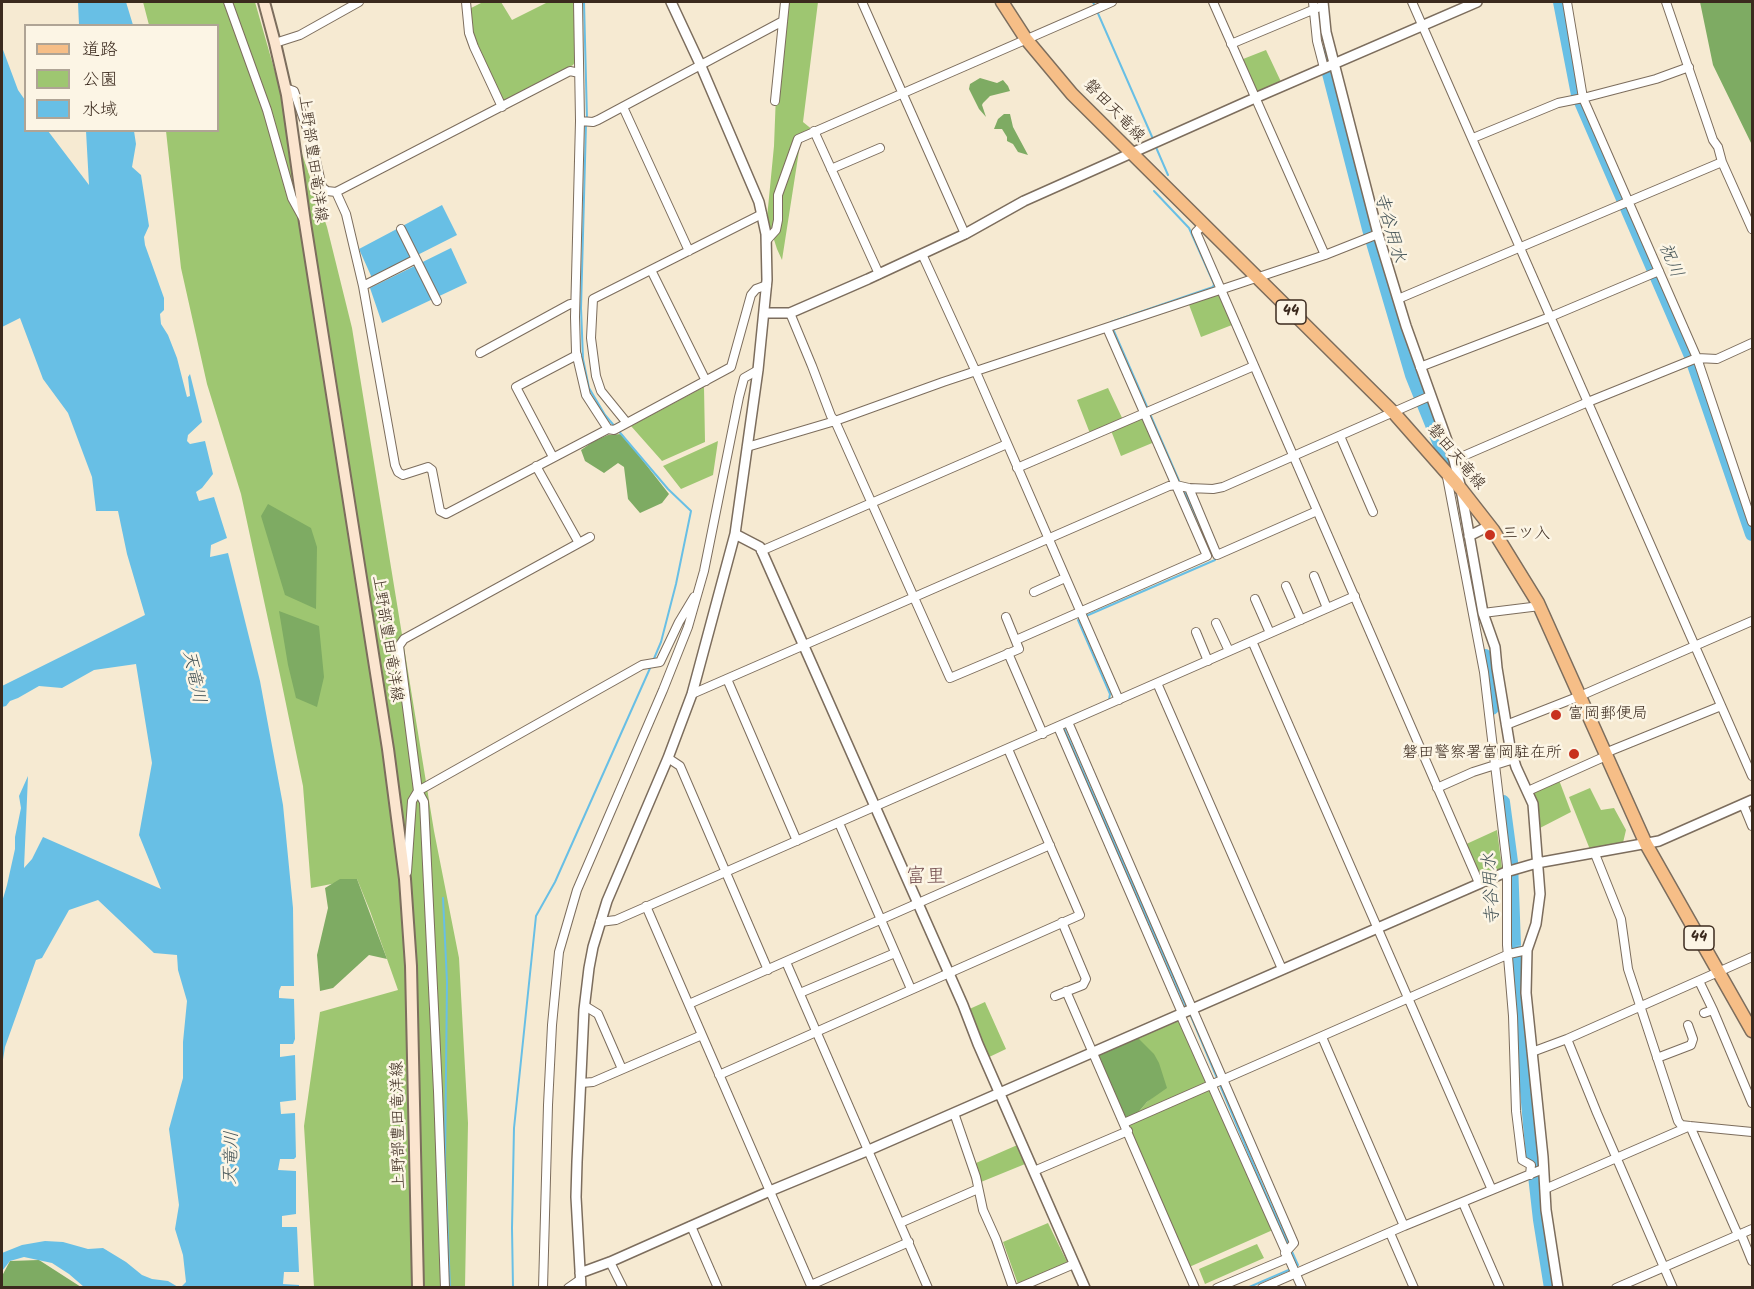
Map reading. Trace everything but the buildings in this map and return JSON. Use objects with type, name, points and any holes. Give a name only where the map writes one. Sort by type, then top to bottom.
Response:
[{"type":"main road","name":"上野部豊田竜洋線","points":[[264,2],[285,88],[388,749],[405,879],[411,966],[418,1287]]},
{"type":"main road","name":"磐田天竜線","points":[[1002,2],[1026,39],[1072,94],[1394,413],[1461,489],[1493,530],[1540,606],[1646,844],[1752,1031]]},
{"type":"street","points":[[228,2],[267,110],[292,198],[305,223]]},
{"type":"street","points":[[275,43],[300,34],[359,2]]},
{"type":"street","points":[[466,2],[469,33],[502,107]]},
{"type":"street","points":[[578,2],[579,121],[575,304],[577,355],[586,395],[608,429]]},
{"type":"street","points":[[581,1280],[576,1197],[585,1006],[589,968],[607,901],[669,758],[692,694],[735,534],[758,370],[767,285],[767,240],[762,214],[746,169],[671,2]]},
{"type":"street","points":[[775,101],[785,2]]},
{"type":"street","points":[[862,2],[964,234]]},
{"type":"street","points":[[767,240],[776,230],[778,195],[798,139],[1112,2]]},
{"type":"street","points":[[1213,2],[1324,255]]},
{"type":"street","points":[[1412,2],[1752,776]]},
{"type":"street","points":[[764,313],[790,313],[964,234],[1024,201],[1477,2]]},
{"type":"street","points":[[1568,2],[1583,98],[1697,358],[1752,522]]},
{"type":"street","points":[[1666,2],[1713,140],[1752,229]]},
{"type":"street","points":[[1231,44],[1318,4]]},
{"type":"street","points":[[1318,4],[1378,234],[1420,367],[1454,460],[1484,613],[1494,647],[1506,725],[1514,759],[1533,804],[1540,894],[1537,916],[1516,953],[1516,1111],[1522,1160],[1531,1165],[1530,1175]]},
{"type":"street","points":[[1318,4],[1317,41],[1324,68]]},
{"type":"street","points":[[579,121],[593,122],[783,21]]},
{"type":"street","points":[[1473,138],[1558,103],[1656,79],[1689,67]]},
{"type":"street","points":[[285,88],[294,92],[312,143],[322,187],[327,191],[336,192],[570,71],[579,73]]},
{"type":"street","points":[[623,107],[689,250]]},
{"type":"street","points":[[814,131],[879,274]]},
{"type":"street","points":[[831,168],[880,148]]},
{"type":"street","points":[[1398,299],[1722,162]]},
{"type":"street","points":[[336,192],[346,214],[363,286],[395,465],[398,472],[403,474],[428,467],[432,470],[440,511],[446,514],[608,429],[614,430],[731,367],[751,295],[756,289],[767,285]]},
{"type":"street","points":[[627,423],[601,391],[596,376],[591,338],[593,299],[762,214]]},
{"type":"street","points":[[1203,225],[1196,232],[1479,883]]},
{"type":"street","points":[[401,229],[437,301]]},
{"type":"street","points":[[747,447],[835,421],[1220,288],[1324,255],[1378,234]]},
{"type":"street","points":[[922,254],[1119,700]]},
{"type":"street","points":[[363,286],[416,259]]},
{"type":"street","points":[[651,270],[706,381]]},
{"type":"street","points":[[1420,367],[1550,317],[1659,271]]},
{"type":"street","points":[[480,353],[570,304],[575,304]]},
{"type":"street","points":[[790,313],[831,416],[950,678],[1019,649],[1006,617]]},
{"type":"street","points":[[1016,640],[1207,556],[1107,328]]},
{"type":"street","points":[[1454,460],[1697,358],[1717,359],[1752,344]]},
{"type":"street","points":[[553,457],[516,387],[577,355]]},
{"type":"street","points":[[1017,468],[1254,366]]},
{"type":"street","points":[[543,1287],[548,1105],[559,952],[577,891],[688,627],[704,571],[744,378],[758,370]]},
{"type":"street","points":[[692,694],[1047,538],[1176,485],[1189,488],[1223,487],[1430,396]]},
{"type":"street","points":[[1340,436],[1372,512]]},
{"type":"street","points":[[761,551],[1007,444]]},
{"type":"street","points":[[536,466],[579,543]]},
{"type":"street","points":[[1446,473],[1484,672],[1507,866],[1507,945],[1516,953],[1526,993],[1546,1210],[1558,1287]]},
{"type":"street","points":[[1189,488],[1217,555],[1317,511]]},
{"type":"street","points":[[1469,536],[1485,528],[1493,530]]},
{"type":"street","points":[[735,534],[760,547],[1085,1287]]},
{"type":"street","points":[[445,1287],[424,802],[418,791],[399,646],[404,639],[590,537]]},
{"type":"street","points":[[1314,576],[1327,608]]},
{"type":"street","points":[[1034,592],[1065,578]]},
{"type":"street","points":[[1286,586],[1301,620]]},
{"type":"street","points":[[405,879],[408,867],[412,801],[418,791],[642,665],[660,662],[679,622],[698,593]]},
{"type":"street","points":[[600,922],[616,920],[1354,596]]},
{"type":"street","points":[[1255,599],[1270,633]]},
{"type":"street","points":[[1484,613],[1540,606]]},
{"type":"street","points":[[1506,725],[1580,696],[1752,621]]},
{"type":"street","points":[[1216,623],[1229,651]]},
{"type":"street","points":[[1196,632],[1208,661]]},
{"type":"street","points":[[1252,641],[1492,1190]]},
{"type":"street","points":[[1008,653],[1043,734]]},
{"type":"street","points":[[727,679],[797,841]]},
{"type":"street","points":[[1158,683],[1282,969]]},
{"type":"street","points":[[1528,791],[1605,754],[1721,706]]},
{"type":"street","points":[[1068,722],[1192,1008],[1217,1082],[1302,1287]]},
{"type":"street","points":[[1058,727],[1181,1013],[1217,1082],[1294,1243],[1287,1255],[1217,1287]]},
{"type":"street","points":[[719,1075],[1080,915],[1008,749]]},
{"type":"street","points":[[669,758],[680,766],[768,970]]},
{"type":"street","points":[[1437,788],[1473,772],[1514,759]]},
{"type":"street","points":[[568,1287],[610,1262],[691,1226],[1479,883],[1537,863],[1659,841],[1752,800]]},
{"type":"street","points":[[1743,804],[1752,826]]},
{"type":"street","points":[[839,823],[911,989]]},
{"type":"street","points":[[689,1004],[1050,845]]},
{"type":"street","points":[[1595,854],[1622,919],[1628,969],[1678,1121],[1681,1125],[1752,1132]]},
{"type":"street","points":[[646,906],[811,1286],[909,1242]]},
{"type":"street","points":[[1055,996],[1083,985],[1086,979],[1062,922]]},
{"type":"street","points":[[800,993],[895,952]]},
{"type":"street","points":[[1034,1171],[1217,1082],[1516,953]]},
{"type":"street","points":[[1532,1052],[1567,1039],[1752,957]]},
{"type":"street","points":[[786,962],[928,1287]]},
{"type":"street","points":[[1699,981],[1752,1103]]},
{"type":"street","points":[[1066,991],[1195,1287]]},
{"type":"street","points":[[585,1006],[598,1014],[622,1069]]},
{"type":"street","points":[[1704,1013],[1713,1010]]},
{"type":"street","points":[[1657,1058],[1691,1045],[1693,1039],[1688,1025]]},
{"type":"street","points":[[581,1083],[593,1082],[702,1035]]},
{"type":"street","points":[[1322,1036],[1404,1226]]},
{"type":"street","points":[[1567,1039],[1673,1287]]},
{"type":"street","points":[[954,1113],[976,1177],[983,1210],[1013,1287]]},
{"type":"street","points":[[1545,1189],[1690,1126]]},
{"type":"street","points":[[1690,1126],[1752,1261]]},
{"type":"street","points":[[1262,1287],[1544,1169]]},
{"type":"street","points":[[900,1222],[978,1189]]},
{"type":"street","points":[[1463,1203],[1500,1287]]},
{"type":"street","points":[[691,1226],[718,1287]]},
{"type":"street","points":[[1616,1287],[1752,1229]]},
{"type":"street","points":[[1390,1233],[1414,1287]]},
{"type":"street","points":[[610,1262],[623,1287]]},
{"type":"street","points":[[1018,1287],[1074,1263]]},
{"type":"green space","points":[[143,2],[255,2],[279,86],[327,227],[352,328],[434,831],[459,958],[468,1123],[465,1287],[314,1287],[304,1126],[320,1012],[398,990],[357,879],[311,888],[303,786],[280,675],[241,494],[207,384],[181,268],[166,132],[219,132],[219,24],[149,24]]},
{"type":"green space","points":[[483,2],[501,2],[512,20],[548,2],[575,2],[576,61],[573,65],[504,102],[472,33],[469,9]]},
{"type":"green space","points":[[786,2],[818,2],[803,122],[814,131],[801,138],[782,260],[767,218],[776,94]]},
{"type":"green space","points":[[1700,2],[1752,2],[1752,145],[1713,65]]},
{"type":"green space","points":[[1266,50],[1283,86],[1255,98],[1238,61]]},
{"type":"green space","points":[[980,78],[997,83],[1003,80],[1010,91],[990,96],[983,103],[986,117],[979,109],[969,89],[970,84]]},
{"type":"green space","points":[[1004,114],[1010,114],[1013,127],[1028,155],[1018,152],[1013,144],[1007,141],[1002,129],[994,129],[998,119]]},
{"type":"green space","points":[[1219,292],[1232,325],[1201,337],[1188,302]]},
{"type":"green space","points":[[704,387],[705,442],[662,461],[631,426]]},
{"type":"green space","points":[[1108,388],[1124,422],[1144,413],[1157,441],[1121,456],[1110,428],[1091,436],[1077,400]]},
{"type":"green space","points":[[622,434],[669,494],[662,503],[640,513],[628,499],[624,467],[618,463],[604,473],[585,461],[581,450],[608,435]]},
{"type":"green space","points":[[718,441],[713,475],[681,489],[663,466]]},
{"type":"green space","points":[[268,504],[311,528],[317,547],[316,609],[285,595],[261,516]]},
{"type":"green space","points":[[279,611],[319,626],[324,677],[317,707],[296,698]]},
{"type":"green space","points":[[1559,780],[1571,812],[1538,829],[1533,791]]},
{"type":"green space","points":[[1590,788],[1601,810],[1614,808],[1626,830],[1622,847],[1591,852],[1569,797]]},
{"type":"green space","points":[[1497,830],[1502,868],[1478,881],[1462,846]]},
{"type":"green space","points":[[340,879],[357,879],[387,959],[369,955],[333,988],[320,991],[317,955],[328,908],[325,888]]},
{"type":"green space","points":[[985,1002],[1006,1049],[985,1059],[965,1011]]},
{"type":"green space","points":[[1180,1014],[1275,1229],[1187,1268],[1122,1119],[1136,1115],[1166,1086],[1134,1034]]},
{"type":"green space","points":[[1134,1034],[1154,1054],[1167,1088],[1147,1102],[1136,1115],[1122,1119],[1093,1052]]},
{"type":"green space","points":[[1022,1143],[1030,1162],[981,1182],[976,1163]]},
{"type":"green space","points":[[1048,1223],[1069,1266],[1019,1287],[1003,1242]]},
{"type":"green space","points":[[1257,1244],[1264,1258],[1205,1284],[1199,1269]]},
{"type":"green space","points":[[39,1260],[81,1287],[2,1288],[2,1276],[10,1261]]},
{"type":"water","points":[[78,2],[126,2],[133,24],[79,24]]},
{"type":"water","name":"天竜川","points":[[2,47],[18,90],[24,99],[24,132],[49,132],[89,185],[86,132],[134,132],[136,144],[132,167],[141,175],[149,226],[144,237],[145,245],[164,298],[164,310],[160,314],[161,324],[177,358],[187,397],[190,396],[188,377],[190,374],[202,422],[188,435],[187,441],[190,444],[205,441],[213,474],[196,492],[199,501],[214,497],[227,538],[211,545],[210,557],[228,553],[260,681],[283,805],[293,908],[294,986],[281,986],[279,998],[294,999],[295,1039],[293,1044],[280,1044],[280,1057],[295,1055],[296,1100],[280,1102],[281,1114],[295,1113],[296,1157],[280,1159],[278,1170],[296,1171],[296,1214],[282,1216],[282,1227],[297,1227],[299,1272],[284,1272],[283,1284],[299,1285],[299,1287],[181,1287],[186,1282],[183,1255],[175,1229],[179,1205],[169,1129],[183,1078],[183,1042],[187,1001],[178,970],[177,955],[154,953],[98,900],[69,910],[42,958],[36,960],[5,1047],[2,1066],[2,902],[15,849],[21,808],[19,796],[28,776],[24,868],[32,859],[43,837],[161,889],[139,835],[152,763],[136,664],[94,670],[62,688],[39,686],[2,707],[2,686],[145,615],[127,554],[118,511],[96,511],[92,477],[68,413],[43,379],[20,318],[2,327]]},
{"type":"water","points":[[442,205],[457,235],[372,278],[359,249]]},
{"type":"water","points":[[451,248],[467,283],[382,323],[370,288]]},
{"type":"water","points":[[45,1241],[63,1242],[88,1249],[103,1248],[142,1275],[168,1281],[178,1287],[84,1287],[52,1263],[24,1257],[10,1261],[2,1271],[2,1253],[22,1245]]},
{"type":"waterway","points":[[584,2],[587,119]]},
{"type":"waterway","points":[[1093,2],[1153,139]]},
{"type":"waterway","name":"祝川","points":[[1560,2],[1578,95],[1691,356],[1752,534]]},
{"type":"waterway","name":"寺谷用水","points":[[1324,54],[1369,229],[1412,375],[1446,459]]},
{"type":"waterway","points":[[586,124],[581,308],[583,359],[589,388],[605,415],[668,489],[691,511],[676,584],[661,642],[653,661]]},
{"type":"waterway","points":[[1155,145],[1168,175]]},
{"type":"waterway","points":[[1111,324],[1111,322],[1213,287],[1214,284],[1189,228],[1154,191]]},
{"type":"waterway","points":[[1113,329],[1148,409]]},
{"type":"waterway","points":[[1150,414],[1180,483]]},
{"type":"waterway","points":[[1183,488],[1202,529]]},
{"type":"waterway","points":[[1086,616],[1215,560],[1215,556]]},
{"type":"waterway","points":[[1081,618],[1078,620],[1110,694],[1109,700]]},
{"type":"waterway","name":"寺谷用水","points":[[1485,656],[1492,708]]},
{"type":"waterway","points":[[513,1288],[514,1128],[536,916],[555,882],[651,666]]},
{"type":"waterway","points":[[1063,721],[1079,713]]},
{"type":"waterway","points":[[1063,726],[1187,1009]]},
{"type":"waterway","name":"寺谷用水","points":[[1503,802],[1511,862],[1514,946],[1533,1158],[1551,1288]]},
{"type":"waterway","points":[[443,898],[447,982],[445,1162],[450,1288]]},
{"type":"waterway","points":[[1190,1014],[1298,1265],[1296,1267]]},
{"type":"waterway","points":[[1247,1288],[1291,1269]]},
{"type":"place","name":"三ツ入","points":[[1490,535]]},
{"type":"place","name":"富岡郵便局","points":[[1556,715]]},
{"type":"place","name":"磐田警察署富岡駐在所","points":[[1574,754]]},
{"type":"district","name":"富里","points":[[926,879]]}]
